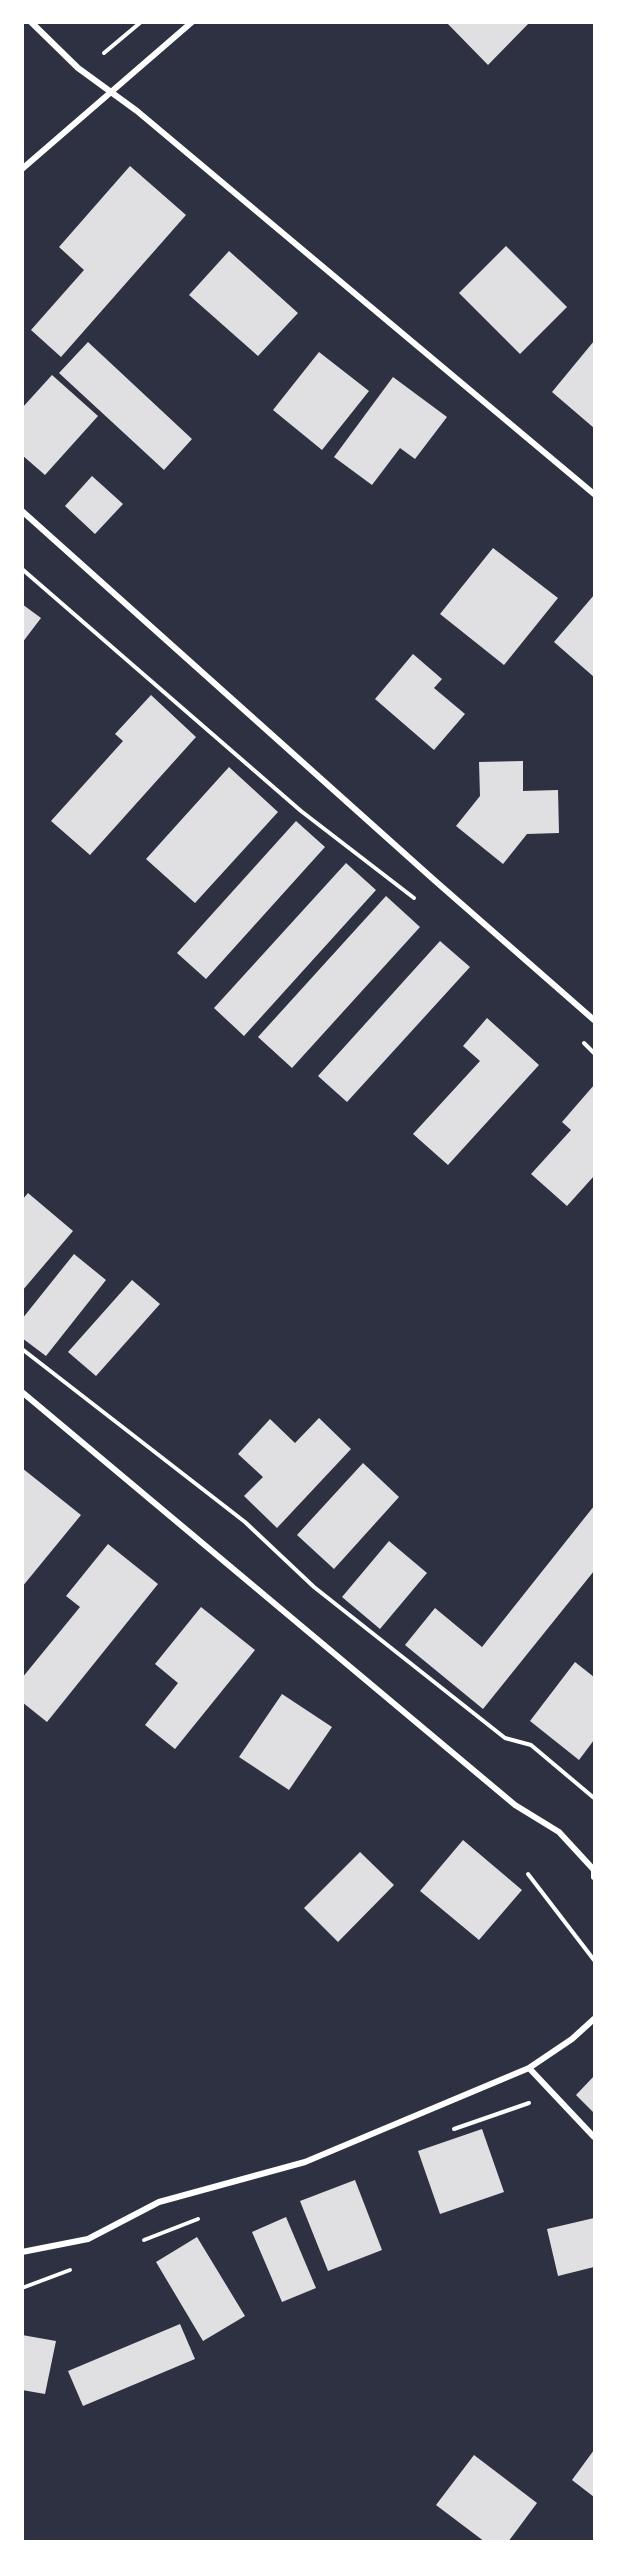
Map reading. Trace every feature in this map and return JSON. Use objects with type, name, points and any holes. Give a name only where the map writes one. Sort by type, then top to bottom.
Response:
[{"type":"street","points":[[31,22],[78,68],[144,116],[594,494]]},
{"type":"street","points":[[22,169],[192,22]]},
{"type":"street","points":[[22,511],[594,1020]]},
{"type":"street","points":[[22,1392],[515,1805],[559,1832],[594,1870],[594,1877]]},
{"type":"street","points":[[22,2252],[88,2239],[159,2202],[305,2162],[529,2068],[572,2039],[594,2019]]},
{"type":"street","points":[[529,2068],[594,2138]]},
{"type":"path","points":[[104,53],[141,22]]},
{"type":"path","points":[[22,569],[301,811],[422,904]]},
{"type":"path","points":[[577,1038],[594,1053]]},
{"type":"path","points":[[22,1349],[245,1522],[314,1587],[505,1738],[531,1744],[594,1798]]},
{"type":"path","points":[[528,1874],[594,1960]]},
{"type":"building","points":[[446,22],[530,22],[488,65]]},
{"type":"building","points":[[130,166],[186,215],[61,357],[31,330],[84,270],[59,247]]},
{"type":"building","points":[[506,246],[567,307],[520,354],[459,293]]},
{"type":"building","points":[[229,251],[298,313],[258,356],[189,295]]},
{"type":"building","points":[[594,341],[594,428],[552,392]]},
{"type":"building","points":[[88,342],[192,439],[164,470],[59,373]]},
{"type":"building","points":[[319,352],[369,391],[322,450],[273,410]]},
{"type":"building","points":[[52,375],[98,416],[45,475],[22,455],[22,408]]},
{"type":"building","points":[[393,377],[447,417],[415,459],[400,448],[372,485],[334,457]]},
{"type":"building","points":[[92,476],[123,504],[95,534],[65,506]]},
{"type":"building","points":[[493,548],[558,598],[504,665],[440,614]]},
{"type":"building","points":[[594,595],[594,677],[554,642]]},
{"type":"building","points":[[22,604],[41,618],[22,643]]},
{"type":"building","points":[[413,654],[442,679],[434,688],[465,714],[434,750],[375,699]]},
{"type":"building","points":[[151,695],[196,737],[90,855],[51,821],[123,741],[115,734]]},
{"type":"building","points":[[523,761],[523,791],[558,790],[559,833],[527,834],[503,864],[456,826],[480,796],[479,762]]},
{"type":"building","points":[[229,767],[278,812],[195,903],[146,859]]},
{"type":"building","points":[[296,821],[325,847],[206,979],[177,953]]},
{"type":"building","points":[[346,863],[376,890],[244,1036],[214,1008]]},
{"type":"building","points":[[386,896],[420,927],[292,1068],[258,1037]]},
{"type":"building","points":[[440,941],[470,967],[347,1102],[318,1076]]},
{"type":"building","points":[[487,1018],[539,1065],[448,1165],[413,1134],[480,1061],[463,1046]]},
{"type":"building","points":[[594,1085],[594,1176],[567,1206],[531,1174],[571,1130],[562,1122]]},
{"type":"building","points":[[28,1193],[73,1231],[22,1291],[22,1200]]},
{"type":"building","points":[[74,1254],[106,1280],[46,1356],[22,1338],[22,1319]]},
{"type":"building","points":[[132,1280],[160,1304],[96,1376],[68,1352]]},
{"type":"building","points":[[319,1418],[351,1449],[277,1528],[244,1496],[263,1477],[238,1454],[270,1419],[295,1443]]},
{"type":"building","points":[[363,1463],[399,1497],[334,1569],[297,1535]]},
{"type":"building","points":[[22,1468],[81,1515],[22,1587]]},
{"type":"building","points":[[594,1506],[594,1571],[483,1709],[405,1645],[435,1608],[482,1647]]},
{"type":"building","points":[[389,1541],[427,1573],[380,1629],[342,1597]]},
{"type":"building","points":[[108,1544],[158,1584],[47,1722],[22,1702],[22,1678],[80,1607],[66,1596]]},
{"type":"building","points":[[201,1607],[255,1650],[175,1749],[145,1725],[178,1683],[155,1664]]},
{"type":"building","points":[[575,1662],[594,1677],[594,1740],[579,1760],[530,1721]]},
{"type":"building","points":[[282,1694],[332,1727],[289,1790],[239,1757]]},
{"type":"building","points":[[463,1840],[522,1890],[479,1940],[420,1891]]},
{"type":"building","points":[[360,1852],[394,1885],[338,1942],[304,1908]]},
{"type":"building","points":[[594,2076],[594,2113],[576,2095]]},
{"type":"building","points":[[482,2129],[504,2192],[440,2214],[418,2151]]},
{"type":"building","points":[[355,2180],[382,2250],[328,2271],[300,2201]]},
{"type":"building","points":[[286,2217],[316,2288],[282,2302],[252,2232]]},
{"type":"building","points":[[594,2218],[594,2267],[558,2276],[547,2229]]},
{"type":"building","points":[[197,2237],[245,2316],[203,2341],[156,2262]]},
{"type":"building","points":[[180,2324],[195,2359],[83,2406],[68,2371]]},
{"type":"building","points":[[22,2335],[56,2341],[45,2394],[22,2390]]},
{"type":"building","points":[[594,2450],[594,2497],[572,2480]]},
{"type":"building","points":[[474,2455],[537,2503],[508,2542],[485,2542],[436,2505]]}]
